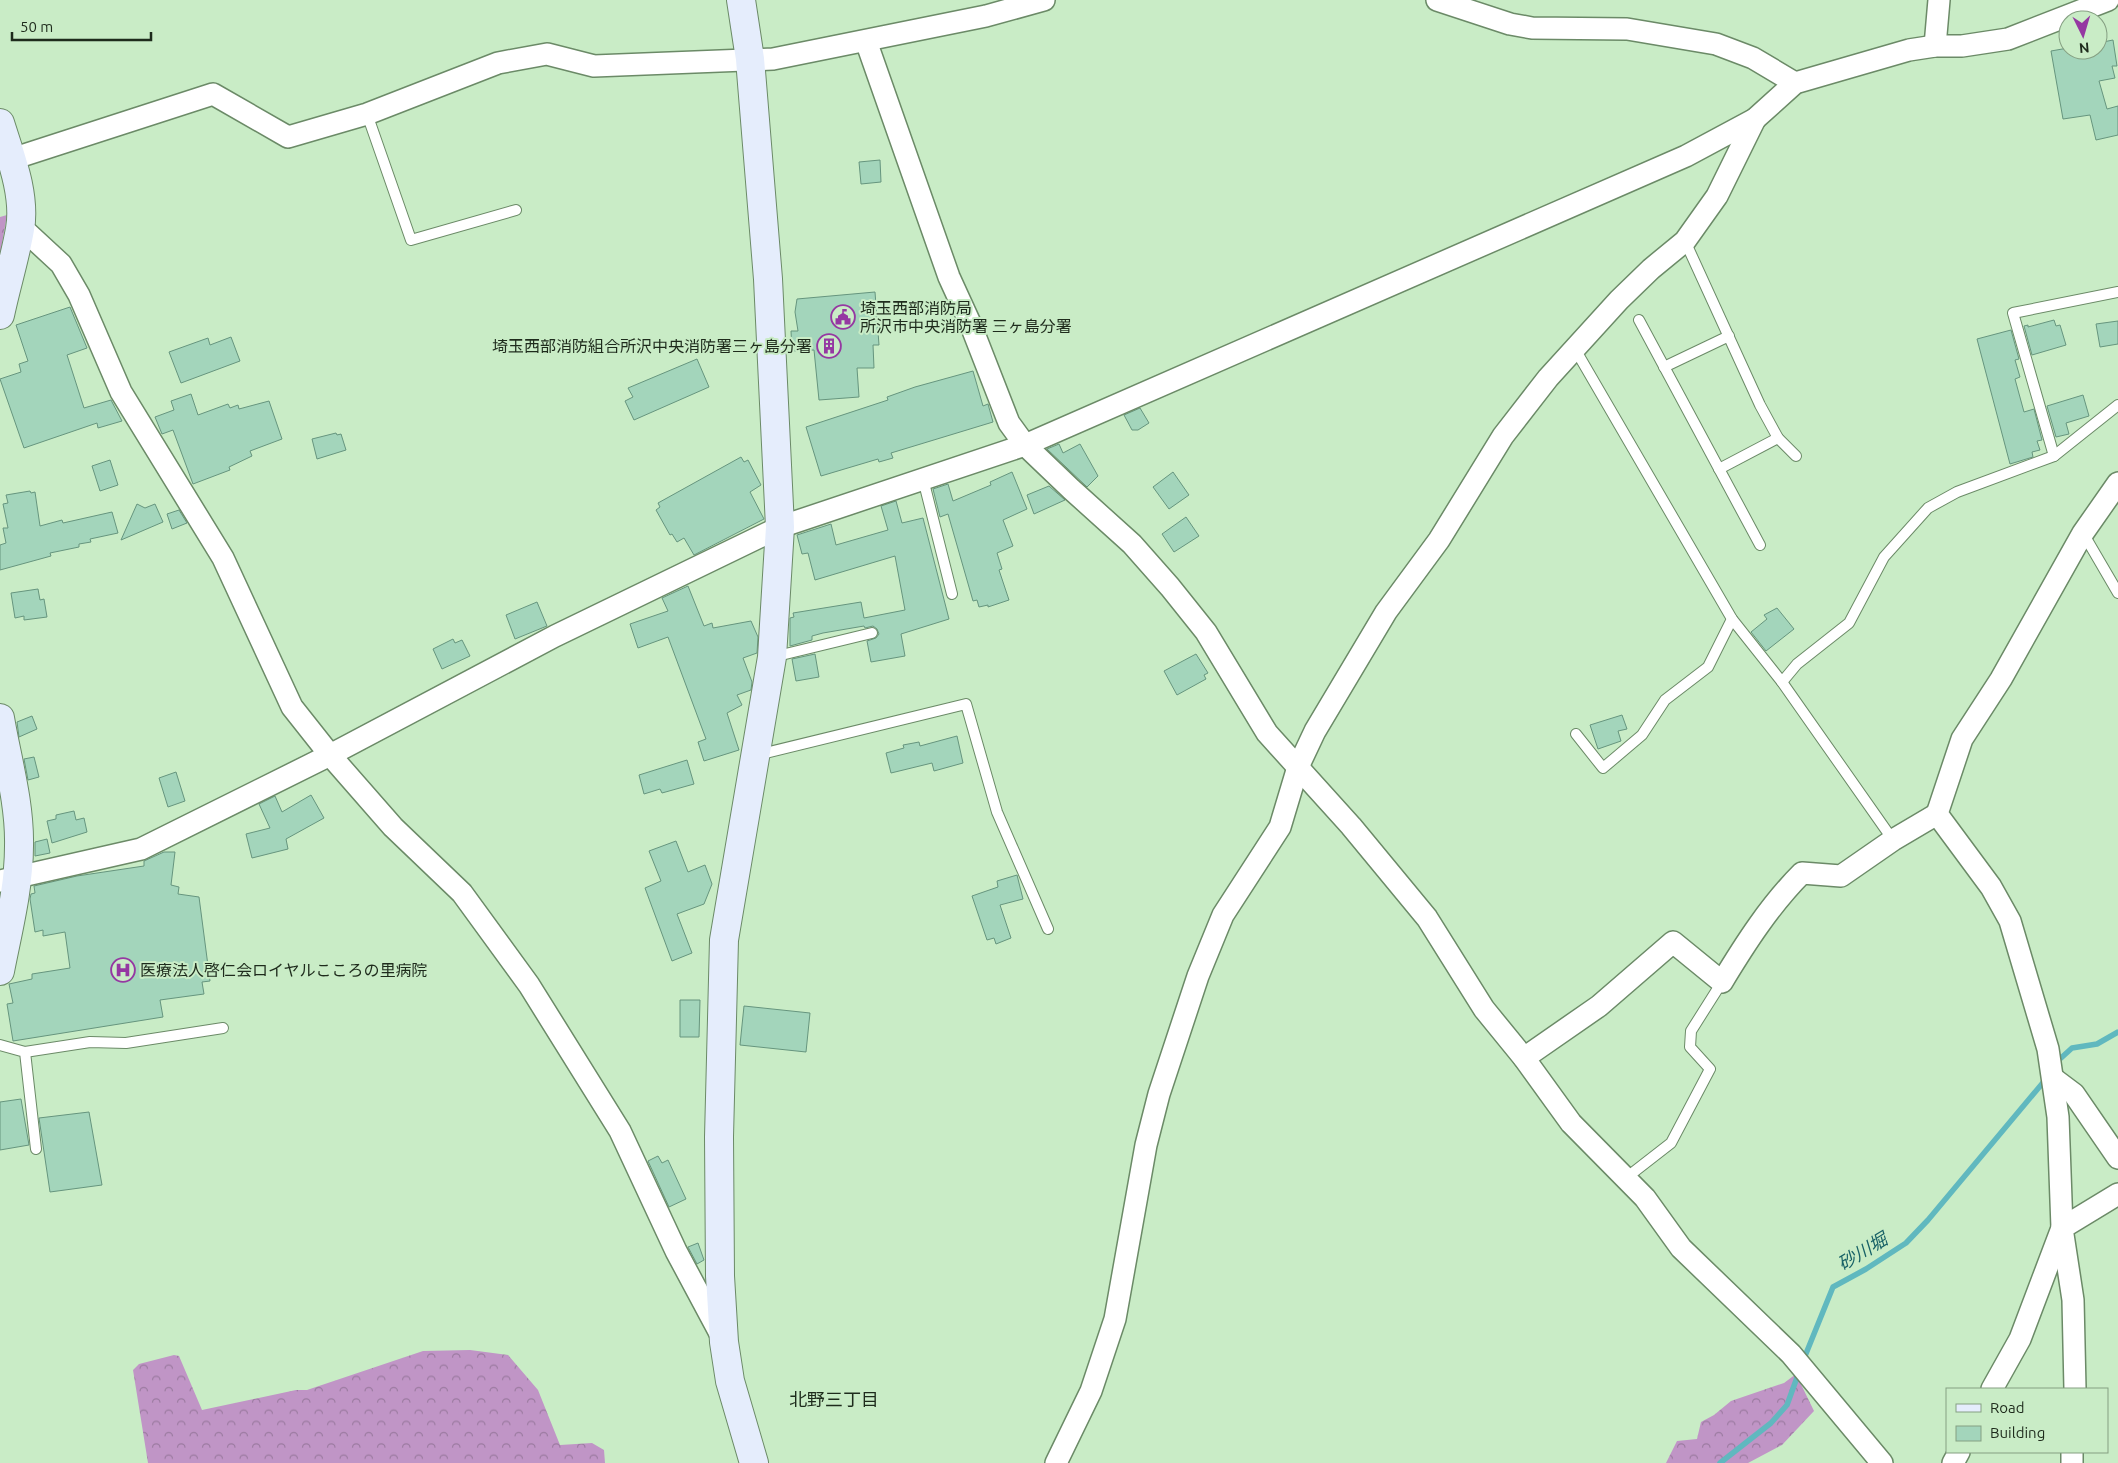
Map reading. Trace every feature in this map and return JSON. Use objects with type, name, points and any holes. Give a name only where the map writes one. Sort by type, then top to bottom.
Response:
[{"type":"street","points":[[741,0],[750,59],[769,288],[780,527],[772,657],[724,940],[719,1146],[720,1276],[724,1342],[730,1381],[754,1463]]},
{"type":"street","points":[[12,159],[212,94],[288,137],[367,114],[498,63],[520,57],[547,54],[594,66],[773,59],[986,16],[1044,0]]},
{"type":"street","points":[[1437,0],[1510,24],[1532,28],[1627,29],[1716,44],[1753,58],[1795,83]]},
{"type":"street","points":[[1935,46],[1939,0]]},
{"type":"street","points":[[9,879],[142,849],[330,755],[555,636],[780,527],[1025,444],[1686,156],[1754,119],[1795,83],[1909,50],[1935,46],[1962,46],[2008,39],[2059,21],[2108,0]]},
{"type":"street","points":[[866,41],[950,277],[1009,423],[1025,444],[1071,490],[1132,544],[1170,587],[1206,632],[1268,733],[1351,826],[1427,918],[1484,1009],[1524,1058],[1571,1123],[1645,1198],[1681,1248],[1791,1354],[1882,1463]]},
{"type":"street","points":[[1056,1463],[1091,1391],[1114,1319],[1146,1145],[1159,1094],[1198,976],[1223,915],[1280,827],[1298,767],[1316,731],[1386,612],[1439,540],[1503,436],[1548,378],[1575,348],[1632,288],[1685,241],[1718,196],[1754,119]]},
{"type":"street","points":[[0,123],[12,159],[20,199],[21,227],[0,315]]},
{"type":"street","points":[[21,227],[60,264],[79,295],[121,392],[223,558],[292,707],[330,755],[393,827],[462,893],[528,985],[620,1131],[676,1251],[724,1342]]},
{"type":"street","points":[[1524,1058],[1599,1006],[1672,942],[1722,982],[1746,943],[1786,889],[1802,873],[1841,876],[1893,840],[1937,814],[1962,739],[2002,679],[2083,533],[2118,483]]},
{"type":"street","points":[[0,718],[17,812],[19,845],[9,879],[0,971]]},
{"type":"street","points":[[1937,814],[1991,887],[2010,921],[2048,1049],[2054,1079],[2058,1117],[2062,1228],[2073,1300],[2075,1388]]},
{"type":"street","points":[[2054,1079],[2074,1094],[2118,1158]]},
{"type":"street","points":[[1993,1388],[2020,1339],[2062,1228],[2118,1194]]},
{"type":"lane","points":[[367,114],[411,240],[516,210]]},
{"type":"lane","points":[[1685,241],[1760,405],[1778,438],[1796,456]]},
{"type":"lane","points":[[2054,456],[2013,313],[2118,292]]},
{"type":"lane","points":[[1639,320],[1760,545]]},
{"type":"lane","points":[[1664,367],[1729,336]]},
{"type":"lane","points":[[1575,348],[1732,620],[1782,682],[1893,840]]},
{"type":"lane","points":[[1782,682],[1797,664],[1849,622],[1884,557],[1928,508],[1957,492],[2054,456],[2118,405]]},
{"type":"lane","points":[[1719,469],[1778,438]]},
{"type":"lane","points":[[923,479],[952,594]]},
{"type":"lane","points":[[2083,533],[2118,593]]},
{"type":"lane","points":[[1576,734],[1603,768],[1642,735],[1666,700],[1708,667],[1732,620]]},
{"type":"lane","points":[[772,657],[872,632]]},
{"type":"lane","points":[[756,755],[966,704],[997,812],[1048,929]]},
{"type":"lane","points":[[1626,1178],[1671,1143],[1710,1069],[1690,1047],[1691,1031],[1722,982]]},
{"type":"lane","points":[[0,1044],[25,1052],[90,1042],[126,1043],[223,1028]]},
{"type":"lane","points":[[25,1052],[36,1149]]},
{"type":"green space","points":[[7,215],[0,255],[0,217]]},
{"type":"green space","points":[[470,1350],[508,1355],[538,1390],[560,1445],[592,1443],[604,1450],[605,1463],[148,1463],[133,1370],[139,1364],[174,1355],[179,1356],[202,1410],[296,1390],[307,1390],[423,1351]]},
{"type":"green space","points":[[1796,1374],[1814,1411],[1782,1445],[1748,1463],[1666,1463],[1677,1441],[1697,1439],[1701,1422],[1714,1415],[1731,1401],[1784,1383]]},
{"type":"building","points":[[2113,40],[2117,66],[2112,66],[2115,78],[2099,81],[2107,109],[2118,106],[2118,135],[2096,140],[2090,115],[2063,119],[2051,51],[2058,50],[2058,60],[2108,60],[2108,41]]},
{"type":"building","points":[[880,160],[881,182],[861,184],[859,162]]},
{"type":"building","name":"埼玉西部消防組合所沢中央消防署三ヶ島分署","points":[[875,292],[879,345],[873,345],[874,368],[857,368],[859,397],[819,400],[814,350],[792,351],[791,331],[798,331],[795,312],[797,299]]},
{"type":"building","points":[[70,307],[87,348],[67,355],[84,408],[111,400],[122,421],[98,428],[97,423],[24,448],[0,379],[21,372],[19,364],[28,361],[16,325]]},
{"type":"building","points":[[2054,320],[2056,326],[2060,325],[2066,345],[2032,355],[2024,326],[2028,325],[2028,327]]},
{"type":"building","points":[[2118,321],[2118,344],[2100,347],[2096,324]]},
{"type":"building","points":[[2011,330],[2019,359],[2015,360],[2020,377],[2015,379],[2024,412],[2034,409],[2042,440],[2037,441],[2040,450],[2032,452],[2033,457],[2010,464],[1977,339]]},
{"type":"building","points":[[231,337],[240,361],[181,383],[169,352],[208,338],[210,345]]},
{"type":"building","points":[[697,359],[709,387],[634,420],[625,401],[633,397],[628,388]]},
{"type":"building","points":[[973,371],[983,406],[988,404],[993,422],[891,453],[893,458],[879,462],[878,459],[821,476],[806,427],[888,400],[887,397],[915,387]]},
{"type":"building","points":[[191,394],[198,415],[228,404],[230,408],[238,405],[239,409],[269,401],[282,439],[250,451],[252,456],[229,467],[230,470],[193,484],[173,430],[162,434],[155,417],[174,410],[171,401]]},
{"type":"building","points":[[2083,395],[2089,416],[2066,423],[2069,434],[2056,437],[2047,406]]},
{"type":"building","points":[[1140,408],[1149,423],[1138,430],[1132,430],[1124,415]]},
{"type":"building","points":[[336,433],[337,435],[341,434],[346,450],[317,459],[312,439]]},
{"type":"building","points":[[1059,444],[1063,453],[1080,444],[1098,476],[1087,487],[1047,449]]},
{"type":"building","points":[[741,457],[744,462],[748,460],[761,485],[750,492],[764,519],[694,555],[684,538],[677,542],[672,534],[670,535],[656,510],[660,507],[658,503]]},
{"type":"building","points":[[110,460],[118,485],[100,491],[92,466]]},
{"type":"building","points":[[1012,472],[1027,509],[1003,520],[1013,546],[997,553],[1002,569],[999,570],[1009,600],[988,607],[988,605],[979,607],[977,600],[973,601],[948,514],[940,517],[933,489],[948,484],[953,501],[991,485],[990,482]]},
{"type":"building","points":[[1173,472],[1189,495],[1169,509],[1153,487]]},
{"type":"building","points":[[1049,486],[1065,500],[1034,514],[1027,495]]},
{"type":"building","points":[[30,491],[31,493],[35,492],[40,526],[62,520],[63,523],[112,512],[118,533],[90,539],[91,542],[79,544],[79,547],[50,553],[51,556],[0,570],[0,545],[6,543],[3,528],[8,528],[3,504],[8,503],[6,495]]},
{"type":"building","points":[[896,501],[902,523],[923,518],[949,619],[901,634],[905,656],[871,662],[867,641],[876,638],[879,634],[873,626],[823,633],[812,636],[812,640],[790,646],[790,618],[794,617],[793,613],[861,602],[864,618],[905,610],[895,556],[815,580],[808,553],[802,554],[797,535],[831,524],[836,545],[888,530],[881,506]]},
{"type":"building","points":[[137,504],[145,508],[155,504],[163,522],[121,540]]},
{"type":"building","points":[[179,510],[187,523],[172,529],[167,514]]},
{"type":"building","points":[[1186,517],[1199,536],[1174,552],[1162,534]]},
{"type":"building","points":[[688,586],[704,626],[712,623],[713,628],[751,621],[758,637],[757,653],[743,658],[752,682],[751,690],[737,695],[742,705],[727,713],[739,750],[704,761],[698,742],[706,739],[668,637],[638,648],[630,624],[668,611],[662,598]]},
{"type":"building","points":[[38,589],[40,600],[44,599],[47,617],[24,620],[24,616],[15,618],[11,593]]},
{"type":"building","points":[[537,602],[547,626],[515,639],[506,615]]},
{"type":"building","points":[[1777,608],[1794,629],[1766,651],[1751,632],[1767,619],[1764,615]]},
{"type":"building","points":[[453,639],[455,643],[462,640],[470,656],[442,669],[433,649]]},
{"type":"building","points":[[815,654],[819,677],[796,681],[792,659]]},
{"type":"building","points":[[1196,654],[1208,673],[1204,675],[1206,679],[1177,695],[1164,671]]},
{"type":"building","points":[[1622,715],[1627,729],[1618,731],[1621,741],[1598,749],[1590,725]]},
{"type":"building","points":[[32,716],[37,729],[19,737],[17,722]]},
{"type":"building","points":[[957,736],[963,763],[934,771],[932,763],[891,773],[886,753],[904,748],[903,745],[919,742],[920,746]]},
{"type":"building","points":[[34,757],[39,777],[28,780],[24,759]]},
{"type":"building","points":[[687,760],[694,784],[662,793],[660,789],[644,794],[639,775]]},
{"type":"building","points":[[176,772],[185,801],[168,807],[159,778]]},
{"type":"building","points":[[311,795],[324,818],[286,839],[288,849],[252,858],[246,834],[270,828],[259,804],[275,796],[282,812]]},
{"type":"building","points":[[74,811],[76,820],[84,818],[87,832],[52,843],[47,821],[56,819],[56,815]]},
{"type":"building","points":[[47,839],[50,853],[35,856],[35,842]]},
{"type":"building","points":[[676,841],[688,872],[705,865],[712,884],[704,904],[677,914],[692,953],[672,961],[645,888],[661,881],[649,851]]},
{"type":"building","points":[[164,852],[175,852],[171,885],[179,887],[178,894],[199,897],[210,981],[202,982],[204,994],[160,1000],[163,1017],[13,1041],[7,1004],[13,1003],[9,984],[32,979],[32,974],[70,968],[65,932],[43,936],[43,930],[35,932],[30,899],[31,894],[35,893],[34,886],[77,876],[144,866],[144,861]]},
{"type":"building","points":[[1017,875],[1023,899],[1000,905],[1011,938],[996,944],[994,938],[987,940],[972,896],[998,887],[997,881]]},
{"type":"building","points":[[680,1000],[700,1000],[699,1037],[680,1037]]},
{"type":"building","points":[[744,1006],[810,1013],[806,1052],[740,1045]]},
{"type":"building","points":[[21,1099],[29,1145],[0,1150],[0,1102]]},
{"type":"building","points":[[89,1112],[102,1185],[50,1192],[39,1118]]},
{"type":"building","points":[[658,1156],[662,1163],[668,1160],[686,1199],[669,1207],[648,1161]]},
{"type":"building","points":[[698,1243],[704,1260],[697,1264],[688,1247]]},
{"type":"waterway","name":"砂川堀","points":[[2061,1058],[2072,1048],[2097,1044],[2118,1032]]},
{"type":"waterway","name":"砂川堀","points":[[1803,1361],[1833,1287],[1866,1269],[1906,1243],[1928,1220],[2046,1079]]},
{"type":"waterway","name":"砂川堀","points":[[1720,1463],[1771,1423],[1787,1405],[1799,1372]]},
{"type":"place","name":"埼玉西部消防局 所沢市中央消防署 三ヶ島分署","points":[[843,317]]},
{"type":"place","name":"埼玉西部消防組合所沢中央消防署三ヶ島分署","points":[[829,346]]},
{"type":"place","name":"医療法人啓仁会ロイヤルこころの里病院","points":[[123,970]]},
{"type":"district","name":"北野三丁目","points":[[834,1399]]}]
